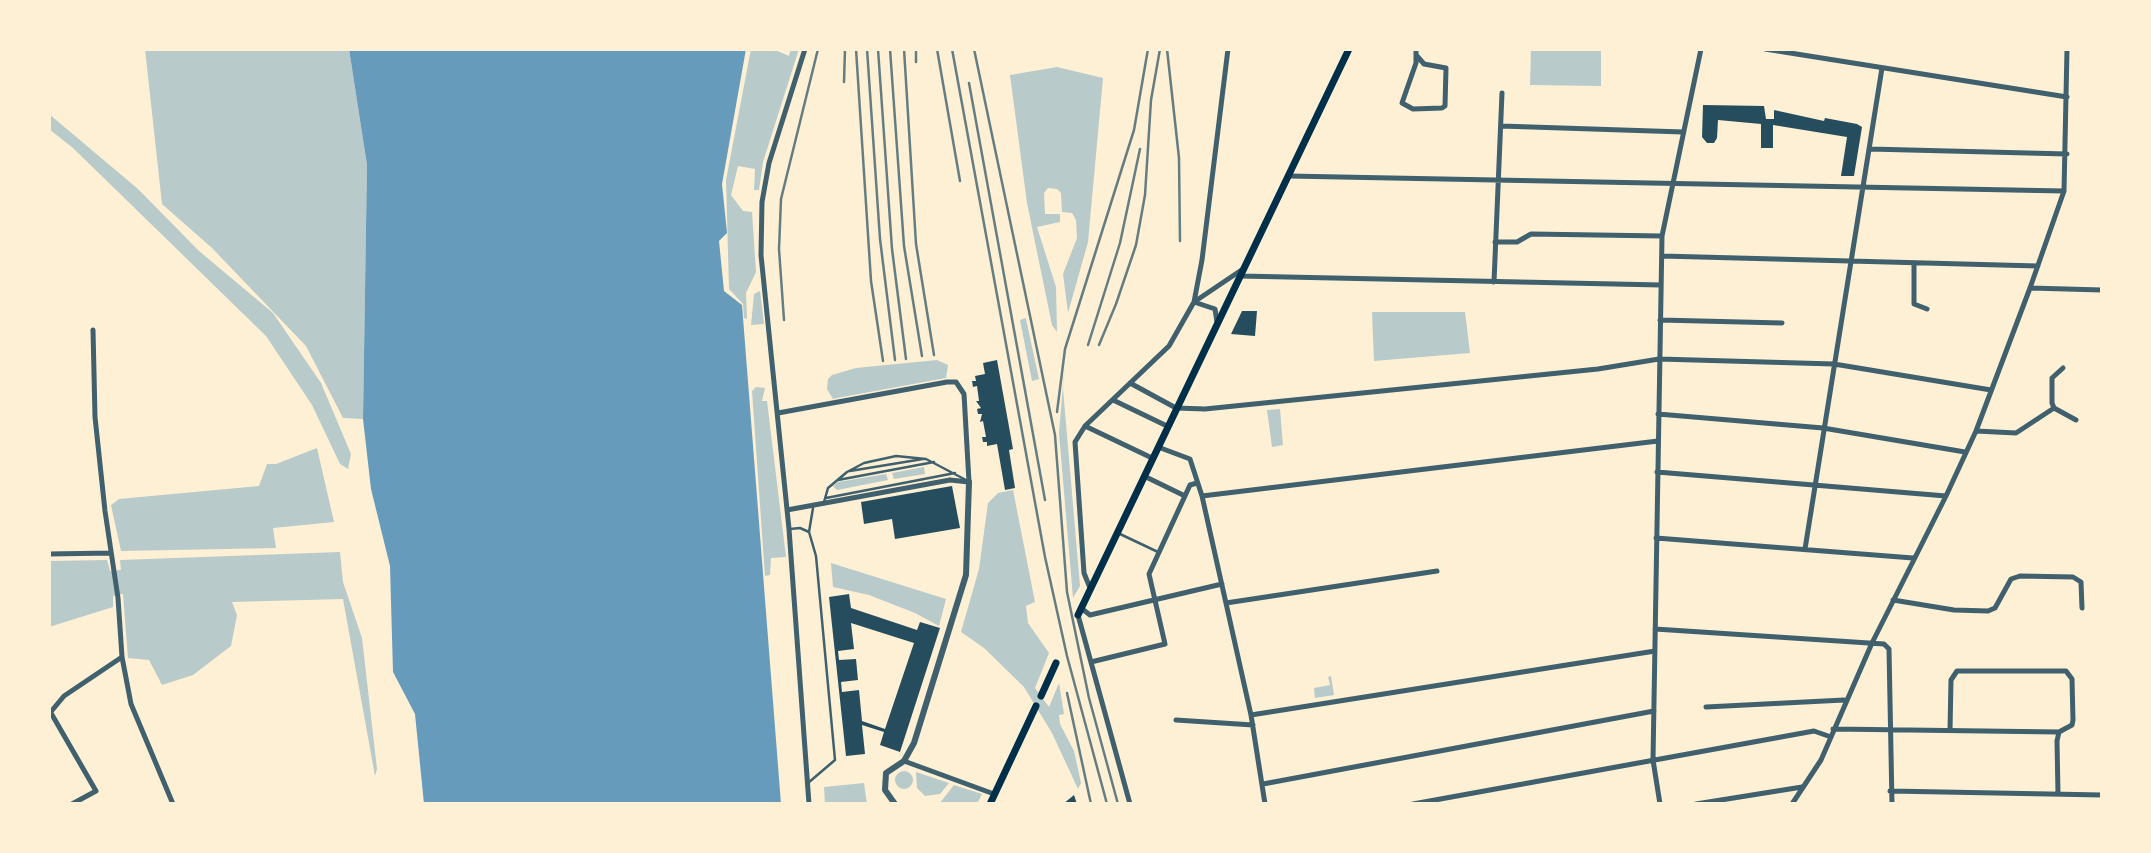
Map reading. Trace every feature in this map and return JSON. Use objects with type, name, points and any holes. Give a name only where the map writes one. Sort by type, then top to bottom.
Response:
[{"type":"main road","points":[[1079,612],[1349,49]]},
{"type":"main road","points":[[1041,696],[1056,663]]},
{"type":"main road","points":[[990,804],[1036,706]]},
{"type":"street","points":[[805,49],[769,163],[762,202],[761,255],[789,529],[809,804]]},
{"type":"street","points":[[1090,588],[1084,573],[1074,452],[1077,436],[1169,346],[1194,302],[1202,260],[1228,49]]},
{"type":"street","points":[[1660,804],[1653,760],[1662,236],[1701,49]]},
{"type":"street","points":[[1765,49],[2067,97]]},
{"type":"street","points":[[1792,804],[1821,760],[1844,700],[1976,431],[2030,288],[2064,191],[2067,155],[2067,49]]},
{"type":"street","points":[[1417,52],[1424,64],[1446,68],[1443,108],[1413,109],[1402,103],[1417,52]]},
{"type":"street","points":[[1805,549],[1882,68]]},
{"type":"street","points":[[1494,282],[1502,93]]},
{"type":"street","points":[[1501,126],[1683,132]]},
{"type":"street","points":[[1870,149],[2067,155]]},
{"type":"street","points":[[1288,176],[1864,190],[2064,191]]},
{"type":"street","points":[[1494,242],[1517,242],[1531,234],[1662,236]]},
{"type":"street","points":[[1662,256],[2038,266]]},
{"type":"street","points":[[1914,262],[1914,304],[1927,309]]},
{"type":"street","points":[[1194,302],[1242,272],[1494,282],[1661,285]]},
{"type":"street","points":[[2030,288],[2102,290]]},
{"type":"street","points":[[1194,302],[1215,309],[1218,313],[1216,325]]},
{"type":"street","points":[[1660,320],[1782,323]]},
{"type":"street","points":[[93,330],[95,417],[118,598],[122,657],[131,704],[173,804]]},
{"type":"street","points":[[1130,383],[1176,408],[1205,409],[1598,369],[1659,359],[1834,364],[1991,390]]},
{"type":"street","points":[[2054,408],[2050,383],[2063,368]]},
{"type":"street","points":[[778,413],[956,382],[964,394],[969,482],[965,575],[919,727],[904,761],[890,768],[885,780],[885,790],[895,804]]},
{"type":"street","points":[[1112,400],[1167,426]]},
{"type":"street","points":[[1976,431],[2016,433],[2054,408]]},
{"type":"street","points":[[2054,408],[2076,420]]},
{"type":"street","points":[[1658,414],[1823,428],[1965,452]]},
{"type":"street","points":[[1085,426],[1152,458]]},
{"type":"street","points":[[1202,496],[1658,442]]},
{"type":"street","points":[[1157,447],[1190,460],[1202,496],[1251,715],[1265,804]]},
{"type":"street","points":[[1657,472],[1946,496]]},
{"type":"street","points":[[1144,476],[1185,496]]},
{"type":"street","points":[[787,510],[950,480],[969,482]]},
{"type":"street","points":[[1091,662],[1165,644],[1149,574],[1190,485],[1198,483]]},
{"type":"street","points":[[1656,538],[1913,558]]},
{"type":"street","points":[[49,554],[111,553]]},
{"type":"street","points":[[1226,603],[1437,571]]},
{"type":"street","points":[[1893,600],[1954,610],[1988,611],[1995,608],[2011,579],[2020,576],[2073,577],[2081,582],[2082,608]]},
{"type":"street","points":[[1130,804],[1079,612],[1090,615],[1222,584]]},
{"type":"street","points":[[1655,629],[1884,644],[1889,649],[1889,779],[1892,804]]},
{"type":"street","points":[[1251,715],[1654,651]]},
{"type":"street","points":[[72,804],[96,791],[50,714],[64,696],[122,657]]},
{"type":"street","points":[[1833,729],[2059,732],[2072,725],[2072,679],[2062,669],[1957,671],[1951,680],[1951,730]]},
{"type":"street","points":[[1706,707],[1844,700]]},
{"type":"street","points":[[1263,784],[1654,711]]},
{"type":"street","points":[[1176,720],[1253,725]]},
{"type":"street","points":[[1413,804],[1814,731],[1831,737]]},
{"type":"street","points":[[2058,794],[2059,732]]},
{"type":"street","points":[[904,761],[994,794]]},
{"type":"street","points":[[1696,804],[1802,787]]},
{"type":"street","points":[[1890,791],[2102,795]]},
{"type":"street","points":[[1951,794],[1952,804]]},
{"type":"lane","points":[[825,501],[834,480],[864,463],[896,456],[926,458],[969,482]]},
{"type":"lane","points":[[847,472],[926,458]]},
{"type":"lane","points":[[834,480],[934,462]]},
{"type":"lane","points":[[825,501],[956,473]]},
{"type":"lane","points":[[807,783],[835,760],[817,556],[809,532],[813,505]]},
{"type":"lane","points":[[789,529],[800,528],[809,532]]},
{"type":"lane","points":[[1116,533],[1158,552]]},
{"type":"shaded area","points":[[145,49],[349,49],[367,165],[363,419],[343,418],[306,346],[212,248],[162,204]]},
{"type":"shaded area","points":[[751,49],[773,49],[789,56],[791,49],[799,49],[763,162],[759,190],[754,190],[755,169],[738,166],[731,195],[743,211],[752,212],[756,272],[746,293],[747,319],[744,318],[743,304],[729,289],[726,180]]},
{"type":"shaded area","points":[[1531,49],[1601,50],[1601,86],[1530,85]]},
{"type":"shaded area","points":[[1057,67],[1103,78],[1088,242],[1068,313],[1063,274],[1077,238],[1076,220],[1072,213],[1062,212],[1061,193],[1057,189],[1048,188],[1044,193],[1045,214],[1060,214],[1060,222],[1037,227],[1056,287],[1057,332],[1052,325],[1027,203],[1010,75]]},
{"type":"shaded area","points":[[49,114],[138,189],[199,251],[273,313],[321,383],[351,454],[348,469],[340,464],[312,405],[266,336],[73,148],[49,129]]},
{"type":"shaded area","points":[[760,291],[764,324],[751,325],[754,294]]},
{"type":"shaded area","points":[[1372,312],[1465,312],[1470,353],[1374,361]]},
{"type":"shaded area","points":[[1026,318],[1039,379],[1032,381],[1020,320]]},
{"type":"shaded area","points":[[937,360],[948,365],[946,378],[833,399],[827,389],[828,379],[832,375],[856,368]]},
{"type":"shaded area","points":[[1065,361],[1063,389],[1080,586],[1073,598],[1059,433]]},
{"type":"shaded area","points":[[756,387],[765,388],[762,401],[767,401],[786,557],[771,558],[770,575],[765,576],[752,391]]},
{"type":"shaded area","points":[[1280,409],[1283,445],[1272,447],[1267,410]]},
{"type":"shaded area","points":[[317,448],[334,522],[273,528],[276,548],[121,551],[111,505],[119,499],[259,486],[267,464],[276,464]]},
{"type":"shaded area","points":[[924,467],[925,474],[894,479],[892,473]]},
{"type":"shaded area","points":[[886,474],[888,480],[837,490],[833,486],[838,482]]},
{"type":"shaded area","points":[[1013,490],[1035,602],[1026,606],[1028,623],[1049,653],[1035,688],[1049,707],[1059,683],[1064,714],[1059,715],[1060,724],[1074,751],[1081,783],[1078,789],[1052,733],[1024,687],[984,648],[961,632],[979,569],[988,503],[998,493]]},
{"type":"shaded area","points":[[340,552],[343,582],[362,638],[377,769],[375,776],[343,599],[232,602],[237,615],[231,646],[193,675],[162,685],[149,660],[128,658],[123,594],[113,596],[113,607],[49,627],[49,561],[107,560],[110,571],[121,570],[120,560]]},
{"type":"shaded area","points":[[831,563],[946,599],[939,626],[915,613],[869,595],[833,587]]},
{"type":"shaded area","points":[[1331,676],[1334,695],[1315,698],[1314,688],[1330,685],[1328,677]]},
{"type":"shaded area","points":[[904,771],[910,774],[913,780],[910,786],[904,789],[898,786],[895,780],[898,774]]},
{"type":"shaded area","points":[[916,772],[949,783],[940,794],[925,796],[917,788]]},
{"type":"shaded area","points":[[864,783],[867,804],[825,804],[824,787]]},
{"type":"shaded area","points":[[954,785],[982,794],[977,804],[939,804]]},
{"type":"water","points":[[349,49],[746,49],[722,184],[727,233],[719,241],[724,291],[742,305],[781,804],[424,804],[415,714],[393,672],[390,566],[371,489],[363,419],[367,165]]},
{"type":"building","points":[[1703,105],[1764,106],[1766,119],[1774,119],[1774,110],[1824,121],[1825,118],[1857,124],[1862,127],[1854,176],[1841,176],[1847,137],[1773,125],[1773,148],[1761,148],[1761,124],[1718,120],[1717,138],[1714,143],[1707,143],[1702,137]]},
{"type":"building","points":[[1242,311],[1257,311],[1255,336],[1231,334]]},
{"type":"building","points":[[997,360],[1013,449],[1009,450],[1015,488],[1005,490],[997,444],[987,446],[987,442],[983,442],[982,437],[986,437],[983,421],[980,422],[982,414],[978,414],[977,409],[981,408],[976,401],[979,401],[977,386],[973,387],[972,381],[976,381],[975,376],[985,374],[983,363]]},
{"type":"building","points":[[952,486],[960,528],[895,539],[892,519],[864,524],[861,502]]},
{"type":"building","points":[[849,594],[851,608],[917,630],[920,622],[940,628],[900,752],[880,745],[884,732],[862,725],[865,754],[846,756],[829,597]],"holes":[[[851,623],[914,643],[885,729],[862,721],[859,690],[842,692],[841,682],[858,680],[856,659],[839,660],[838,651],[854,649]]]},
{"type":"building","points":[[1074,795],[1077,804],[1063,804]]},
{"type":"railway","points":[[784,320],[779,249],[781,199],[818,49]]},
{"type":"railway","points":[[844,82],[845,49]]},
{"type":"railway","points":[[856,49],[871,281],[883,361]]},
{"type":"railway","points":[[867,49],[880,239],[895,360]]},
{"type":"railway","points":[[878,49],[892,249],[906,359]]},
{"type":"railway","points":[[890,49],[904,246],[922,356]]},
{"type":"railway","points":[[904,49],[916,244],[934,355]]},
{"type":"railway","points":[[916,49],[916,62]]},
{"type":"railway","points":[[937,49],[960,181]]},
{"type":"railway","points":[[952,49],[1045,557],[1067,656],[1107,804]]},
{"type":"railway","points":[[974,49],[1055,435],[1067,592],[1089,698],[1118,804]]},
{"type":"railway","points":[[1057,412],[1065,349],[1134,130],[1148,49]]},
{"type":"railway","points":[[1099,345],[1136,245],[1145,195],[1151,100],[1160,49]]},
{"type":"railway","points":[[1167,49],[1179,158],[1180,241]]},
{"type":"railway","points":[[969,83],[1045,500]]},
{"type":"railway","points":[[1088,345],[1120,243],[1140,149]]},
{"type":"railway","points":[[1067,693],[1091,804]]}]
